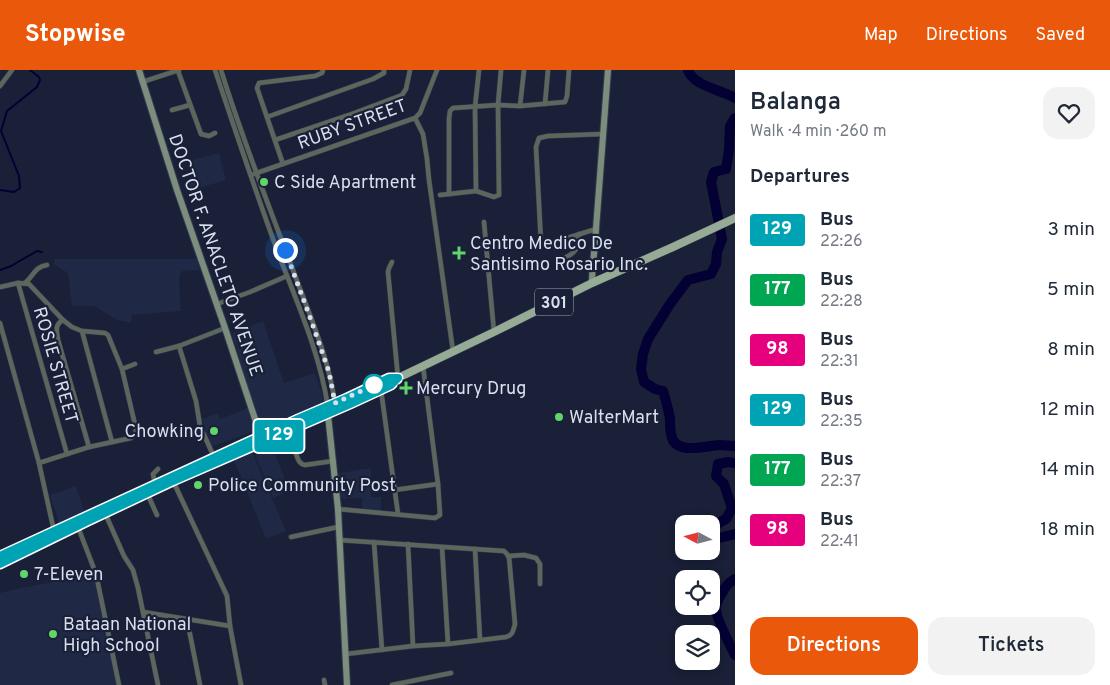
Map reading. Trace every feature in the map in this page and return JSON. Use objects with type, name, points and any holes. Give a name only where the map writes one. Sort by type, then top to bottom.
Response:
[{"type":"main road","name":"301","points":[[0,564],[264,438],[381,390],[391,385],[398,378],[595,282],[673,248],[735,218]]},
{"type":"main road","name":"301","points":[[331,409],[389,378],[398,378]]},
{"type":"main road","name":"301","points":[[0,556],[214,457],[264,438]]},
{"type":"street","points":[[0,86],[12,70]]},
{"type":"street","name":"DOCTOR F. ANACLETO AVENUE","points":[[139,70],[177,190],[257,425],[264,438]]},
{"type":"street","points":[[142,82],[179,70],[201,134],[209,136],[215,133]]},
{"type":"street","points":[[215,70],[250,176],[322,374],[331,409]]},
{"type":"street","points":[[220,70],[329,372],[347,685]]},
{"type":"street","points":[[283,164],[258,85],[260,83],[315,76],[322,73],[323,70]]},
{"type":"street","points":[[267,117],[373,79],[384,73],[384,70]]},
{"type":"street","points":[[274,140],[402,95],[406,89],[410,70]]},
{"type":"street","name":"RUBY STREET","points":[[250,176],[415,118],[420,113],[437,70]]},
{"type":"street","points":[[476,191],[475,107],[478,70]]},
{"type":"street","points":[[440,195],[476,191],[494,197],[499,195],[498,105],[502,70]]},
{"type":"street","points":[[520,106],[524,70]]},
{"type":"street","points":[[545,104],[548,70]]},
{"type":"street","points":[[450,194],[448,119],[450,111],[453,108],[498,105],[520,106],[565,102],[570,70]]},
{"type":"street","points":[[595,282],[592,269],[608,70]]},
{"type":"street","points":[[172,110],[190,105]]},
{"type":"street","points":[[415,118],[424,134],[428,180],[453,351]]},
{"type":"street","points":[[596,229],[544,245],[541,243],[536,147],[540,138],[543,137],[603,134]]},
{"type":"street","points":[[484,222],[494,332]]},
{"type":"street","points":[[272,234],[278,232]]},
{"type":"street","points":[[564,258],[572,255],[578,247],[579,234]]},
{"type":"street","points":[[392,262],[388,272],[398,378]]},
{"type":"street","points":[[25,283],[39,267],[47,265]]},
{"type":"street","points":[[217,304],[287,276]]},
{"type":"street","points":[[0,287],[18,283],[32,286],[63,320],[72,327],[82,331],[107,334],[122,369],[136,429],[131,438],[89,447],[38,463]]},
{"type":"street","name":"ROSIE STREET","points":[[18,283],[68,454]]},
{"type":"street","points":[[63,320],[58,324],[57,332],[89,447]]},
{"type":"street","points":[[0,323],[38,463],[54,531]]},
{"type":"street","points":[[156,352],[179,346],[225,328]]},
{"type":"street","points":[[82,331],[112,442]]},
{"type":"street","points":[[179,346],[196,401],[200,426],[214,457]]},
{"type":"street","points":[[122,369],[135,364]]},
{"type":"street","points":[[338,509],[435,518],[440,515],[438,484],[423,366]]},
{"type":"street","points":[[322,374],[329,372]]},
{"type":"street","points":[[381,390],[398,514]]},
{"type":"street","points":[[296,454],[299,462],[305,465],[333,461]]},
{"type":"street","points":[[155,484],[152,474],[158,469]]},
{"type":"street","points":[[173,481],[227,596],[230,626],[241,685]]},
{"type":"street","points":[[394,490],[438,484]]},
{"type":"street","points":[[147,493],[156,515]]},
{"type":"street","points":[[105,514],[124,556],[133,570],[158,685]]},
{"type":"street","points":[[78,527],[96,574],[119,685]]},
{"type":"street","points":[[291,537],[338,527]]},
{"type":"street","points":[[339,540],[504,551],[508,556],[515,624],[511,636],[506,637],[346,654]]},
{"type":"street","points":[[374,542],[382,650]]},
{"type":"street","points":[[408,544],[413,646]]},
{"type":"street","points":[[442,547],[448,644]]},
{"type":"street","points":[[475,549],[480,640]]},
{"type":"street","points":[[508,556],[524,555],[536,558],[540,564],[540,584]]},
{"type":"street","points":[[143,612],[230,626]]},
{"type":"street","points":[[187,619],[200,685]]},
{"type":"street","points":[[392,685],[451,673]]},
{"type":"shaded area","points":[[219,153],[226,180],[186,192],[184,184],[197,181],[192,160]]},
{"type":"shaded area","points":[[54,259],[197,259],[200,270],[182,271],[179,277],[181,311],[132,315],[131,323],[117,320],[94,306],[72,306],[68,273],[54,264]]},
{"type":"shaded area","points":[[263,321],[284,383],[315,373],[325,402],[263,427],[251,398],[232,333]]},
{"type":"shaded area","points":[[248,408],[255,431],[211,447],[202,419],[218,413],[220,419]]},
{"type":"shaded area","points":[[272,447],[290,491],[273,498],[255,455]]},
{"type":"shaded area","points":[[252,452],[286,531],[266,539],[234,460]]},
{"type":"shaded area","points":[[371,468],[371,497],[381,497],[381,512],[362,510],[362,498],[341,499],[339,473]]},
{"type":"shaded area","points":[[76,486],[84,511],[59,523],[50,495]]},
{"type":"shaded area","name":"Bataan National High School","points":[[94,573],[117,685],[0,685],[0,593]]},
{"type":"waterway","points":[[0,190],[14,192],[20,188],[19,176],[1,131],[7,111],[37,87],[40,80],[39,77],[30,70]]},
{"type":"waterway","points":[[688,70],[702,84],[735,98]]},
{"type":"waterway","points":[[735,118],[730,126],[726,169],[714,172],[711,182],[722,239],[717,252],[716,264],[711,274],[688,280],[670,304],[648,339],[641,369],[644,382],[655,389],[663,391],[670,418],[673,441],[678,445],[691,448],[719,445],[735,446]]},
{"type":"waterway","points":[[0,270],[37,251],[42,252]]},
{"type":"waterway","points":[[720,522],[726,519],[732,508],[724,484],[716,476],[718,464],[735,463]]},
{"type":"waterway","points":[[720,538],[735,534]]},
{"type":"waterway","points":[[735,579],[724,589],[716,608],[720,624],[735,655]]},
{"type":"bus line","name":"129","points":[[0,556],[389,378],[398,378],[391,385],[328,415],[173,481],[0,564]]},
{"type":"place","name":"C Side Apartment","points":[[264,182]]},
{"type":"place","name":"Centro Medico De Santisimo Rosario Inc.","points":[[459,253]]},
{"type":"place","name":"Mercury Drug","points":[[406,388]]},
{"type":"place","name":"WalterMart","points":[[559,417]]},
{"type":"place","name":"Chowking","points":[[214,431]]},
{"type":"place","name":"Police Community Post","points":[[198,485]]},
{"type":"place","name":"7-Eleven","points":[[24,574]]},
{"type":"place","name":"Bataan National High School","points":[[53,634]]},
{"type":"route","points":[[285,250],[329,372],[335,403],[374,385]]}]
